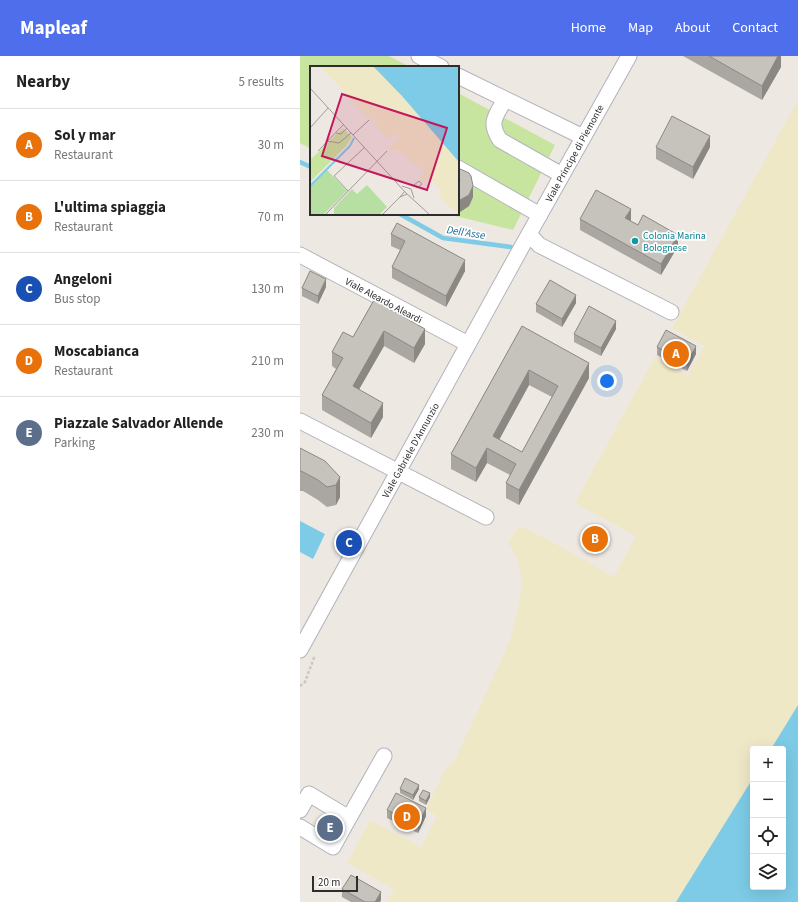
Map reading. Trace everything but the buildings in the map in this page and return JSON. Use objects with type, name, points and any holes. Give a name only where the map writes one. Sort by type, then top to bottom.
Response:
[{"type":"street","name":"Viale Principe di Piemonte","points":[[520,250],[629,56]]},
{"type":"street","points":[[422,60],[438,66]]},
{"type":"street","points":[[459,76],[583,137]]},
{"type":"street","points":[[505,99],[494,120],[495,131],[500,140],[562,175]]},
{"type":"street","points":[[459,169],[540,214]]},
{"type":"street","points":[[529,234],[539,244],[671,312]]},
{"type":"street","name":"Viale Gabriele D'Annunzio","points":[[300,650],[520,250]]},
{"type":"street","name":"Viale Aleardo Aleardi","points":[[300,255],[468,344]]},
{"type":"street","points":[[300,421],[486,517]]},
{"type":"street","points":[[300,827],[333,847],[384,756]]},
{"type":"street","points":[[301,805],[309,794],[349,818]]},
{"type":"sand","points":[[798,100],[798,705],[773,746],[750,746],[750,783],[676,902],[387,902],[394,889],[347,863],[370,820],[421,847],[437,816],[426,810],[444,772],[456,758],[510,641],[520,601],[522,578],[517,558],[508,542],[520,526],[614,577],[636,536],[575,503],[655,357],[688,376],[704,346],[672,328]]},
{"type":"green space","points":[[300,56],[389,56],[408,66],[310,66],[310,148],[300,143]]},
{"type":"green space","points":[[459,94],[555,145],[513,230],[451,215],[459,215]]},
{"type":"water","points":[[300,521],[325,534],[313,559],[300,552]]},
{"type":"water","points":[[798,705],[798,902],[676,902],[750,783],[750,890],[786,890],[786,746],[773,746]]},
{"type":"waterway","name":"Dell'Asse","points":[[300,162],[310,167]]},
{"type":"waterway","name":"Dell'Asse","points":[[402,215],[443,238],[511,247]]},
{"type":"place","name":"Colonia Marina Bolognese","points":[[635,241]]},
{"type":"place","name":"Sol y mar","points":[[676,354]]},
{"type":"place","name":"L'ultima spiaggia","points":[[595,539]]},
{"type":"place","name":"Angeloni","points":[[349,543]]},
{"type":"place","name":"Moscabianca","points":[[407,817]]},
{"type":"place","name":"Piazzale Salvador Allende","points":[[330,828]]}]
